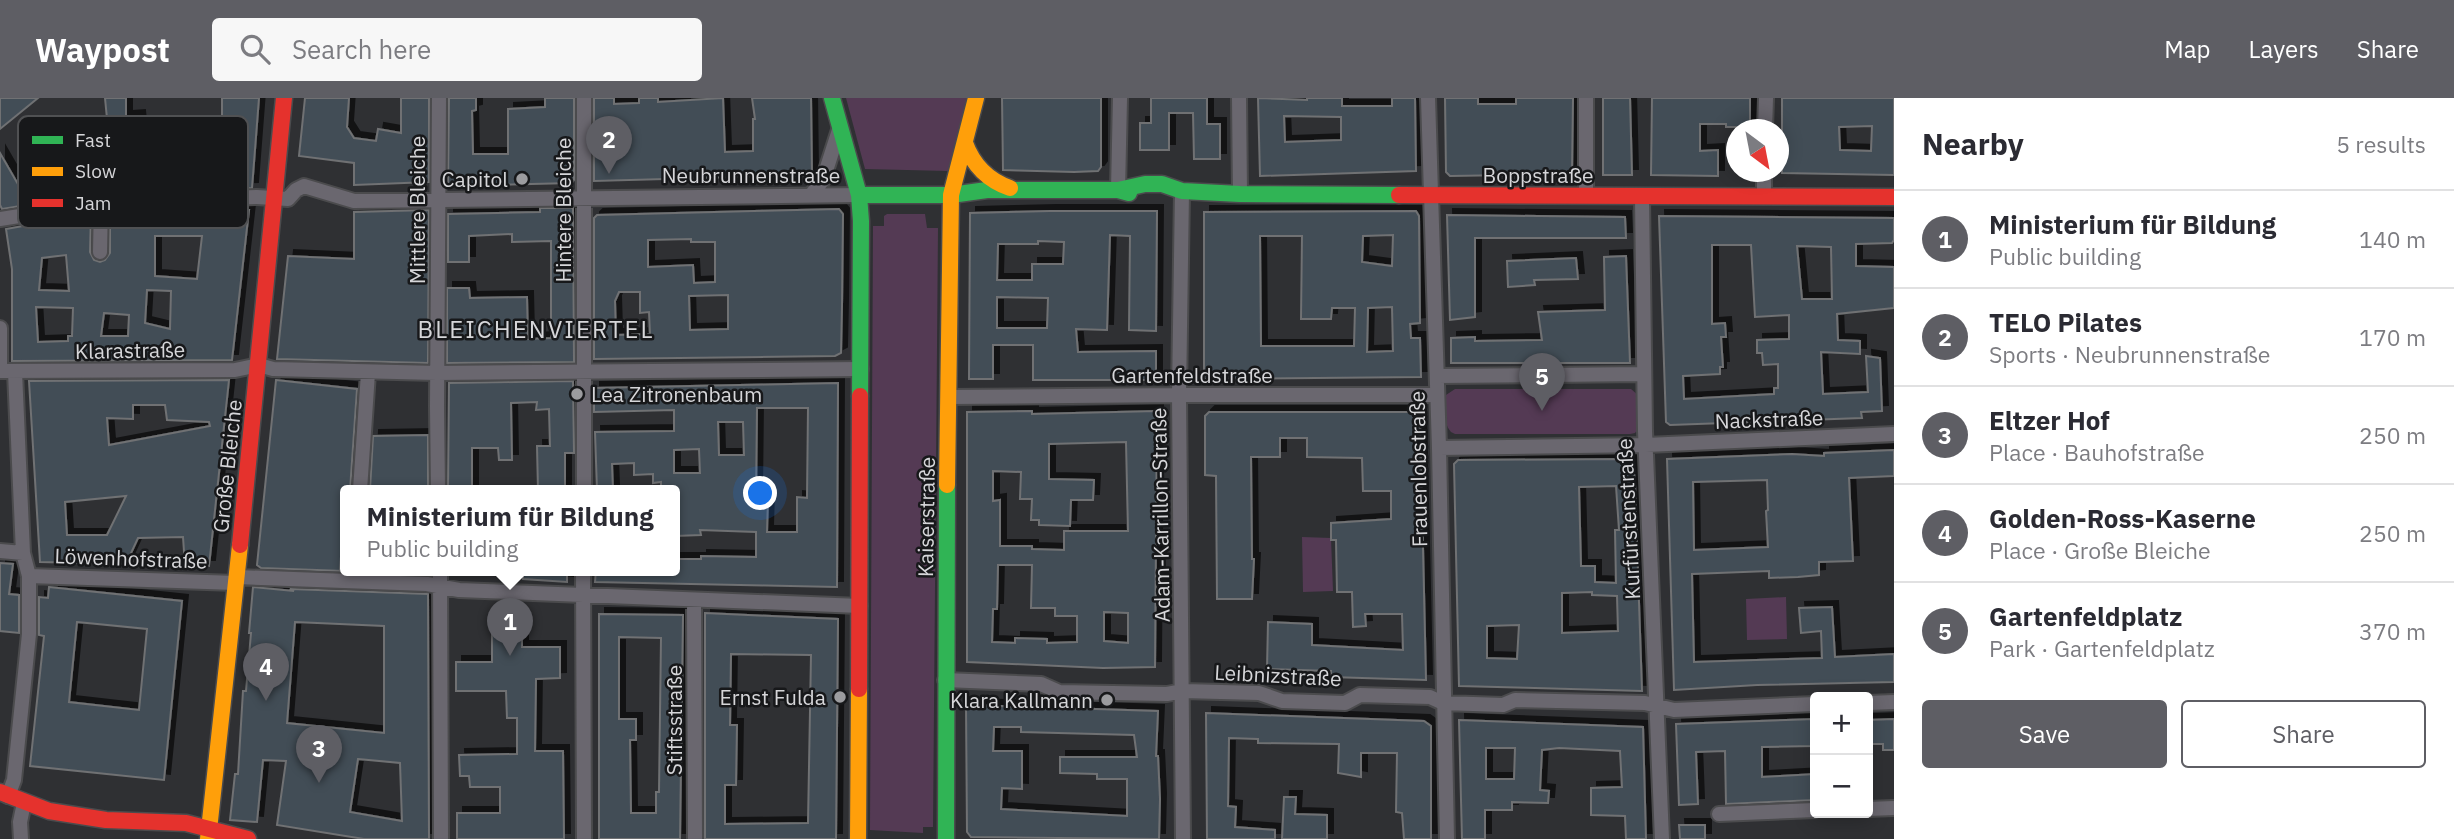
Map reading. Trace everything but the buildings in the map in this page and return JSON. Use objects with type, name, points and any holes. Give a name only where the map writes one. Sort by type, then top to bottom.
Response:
[{"type":"main road","name":"Große Bleiche","points":[[209,834],[259,365],[284,98]]},
{"type":"main road","points":[[832,98],[859,195],[861,220],[858,839]]},
{"type":"main road","name":"Kaiserstraße","points":[[946,839],[945,680],[951,195],[976,98]]},
{"type":"main road","points":[[965,143],[969,156],[992,181],[1022,191]]},
{"type":"main road","name":"Boppstraße","points":[[951,195],[974,191],[1118,190],[1145,197],[1162,197],[1182,191],[1240,194],[1894,198]]},
{"type":"main road","points":[[859,195],[951,195]]},
{"type":"main road","points":[[4,794],[49,811],[106,820],[189,839]]},
{"type":"main road","points":[[106,820],[163,820],[186,823],[209,834],[248,839]]},
{"type":"street","name":"Mittlere Bleiche","points":[[438,485],[439,98]]},
{"type":"street","name":"Hintere Bleiche","points":[[583,98],[584,485]]},
{"type":"street","points":[[1118,190],[1120,98]]},
{"type":"street","points":[[1239,98],[1240,194]]},
{"type":"street","name":"Frauenlobstraße","points":[[1429,98],[1447,839]]},
{"type":"street","points":[[1586,98],[1586,196]]},
{"type":"street","points":[[1765,119],[1766,98]]},
{"type":"street","points":[[811,195],[825,174],[839,130]]},
{"type":"street","points":[[1764,182],[1764,197]]},
{"type":"street","name":"Neubrunnenstraße","points":[[274,198],[288,199],[304,186],[354,201],[859,195]]},
{"type":"street","name":"Adam-Karrillon-Straße","points":[[1182,191],[1179,395],[1183,839]]},
{"type":"street","name":"Kurfürstenstraße","points":[[1642,197],[1646,445],[1662,839]]},
{"type":"street","points":[[248,199],[274,198]]},
{"type":"street","points":[[0,219],[18,216]]},
{"type":"street","points":[[100,228],[100,252]]},
{"type":"street","points":[[0,328],[23,553]]},
{"type":"street","name":"Klarastraße","points":[[5,371],[235,370],[259,365],[273,369],[368,373],[860,369]]},
{"type":"street","points":[[360,485],[368,373]]},
{"type":"street","points":[[1437,376],[1644,374]]},
{"type":"street","name":"Gartenfeldstraße","points":[[948,397],[1437,396]]},
{"type":"street","name":"Nackstraße","points":[[1439,448],[1646,445],[1894,434]]},
{"type":"street","name":"Löwenhofstraße","points":[[0,551],[23,553],[29,576],[236,580],[353,576],[459,590],[860,606]]},
{"type":"street","points":[[4,794],[14,780],[27,647],[29,576]]},
{"type":"street","points":[[440,576],[441,839]]},
{"type":"street","points":[[583,576],[584,839]]},
{"type":"street","name":"Stiftsstraße","points":[[694,600],[695,839]]},
{"type":"street","name":"Leibnizstraße","points":[[945,680],[1041,684],[1059,692],[1259,693],[1282,701],[1345,703],[1360,695],[1430,697],[1443,703],[1503,705],[1515,700],[1645,703],[1674,710],[1810,704]]},
{"type":"street","points":[[1873,703],[1894,702]]},
{"type":"street","points":[[20,839],[24,803]]},
{"type":"street","points":[[1873,808],[1894,808]]},
{"type":"street","points":[[1720,814],[1810,810]]},
{"type":"shaded area","points":[[846,98],[968,98],[948,171],[865,169]]},
{"type":"shaded area","points":[[925,214],[927,228],[938,228],[933,827],[923,827],[923,833],[870,830],[873,226],[884,226],[884,216]]},
{"type":"shaded area","points":[[1455,389],[1631,389],[1639,396],[1639,427],[1635,433],[1630,434],[1455,434],[1445,420],[1445,410],[1446,395]]},
{"type":"shaded area","points":[[1302,537],[1331,538],[1333,591],[1303,592]]},
{"type":"shaded area","points":[[1786,597],[1787,639],[1747,640],[1746,599]]},
{"type":"traffic: fast","points":[[832,98],[859,195],[860,396]]},
{"type":"traffic: fast","points":[[1118,190],[1145,184],[1162,184],[1182,191],[1240,194],[1399,195]]},
{"type":"traffic: fast","points":[[859,195],[951,195],[987,190],[1118,190],[1129,193]]},
{"type":"traffic: fast","points":[[946,839],[947,485]]},
{"type":"traffic: slow","points":[[947,485],[951,195],[976,98]]},
{"type":"traffic: slow","points":[[965,143],[982,171],[994,181],[1010,188]]},
{"type":"traffic: slow","points":[[208,839],[240,545]]},
{"type":"traffic: slow","points":[[858,839],[859,689]]},
{"type":"traffic: jam","points":[[240,545],[284,98]]},
{"type":"traffic: jam","points":[[1399,195],[1894,197]]},
{"type":"traffic: jam","points":[[859,689],[860,396]]},
{"type":"traffic: jam","points":[[0,792],[49,811],[106,820],[186,823],[248,839]]},
{"type":"place","name":"TELO Pilates","points":[[609,174]]},
{"type":"place","name":"Capitol","points":[[522,179]]},
{"type":"place","name":"Lea Zitronenbaum","points":[[577,394]]},
{"type":"place","name":"Gartenfeldplatz","points":[[1542,411]]},
{"type":"place","name":"Ministerium für Bildung","points":[[510,656]]},
{"type":"place","name":"Ernst Fulda","points":[[840,697]]},
{"type":"place","name":"Klara Kallmann","points":[[1107,700]]},
{"type":"place","name":"Golden-Ross-Kaserne","points":[[266,701]]},
{"type":"place","name":"Eltzer Hof","points":[[319,783]]},
{"type":"district","name":"BLEICHENVIERTEL","points":[[536,329]]}]
